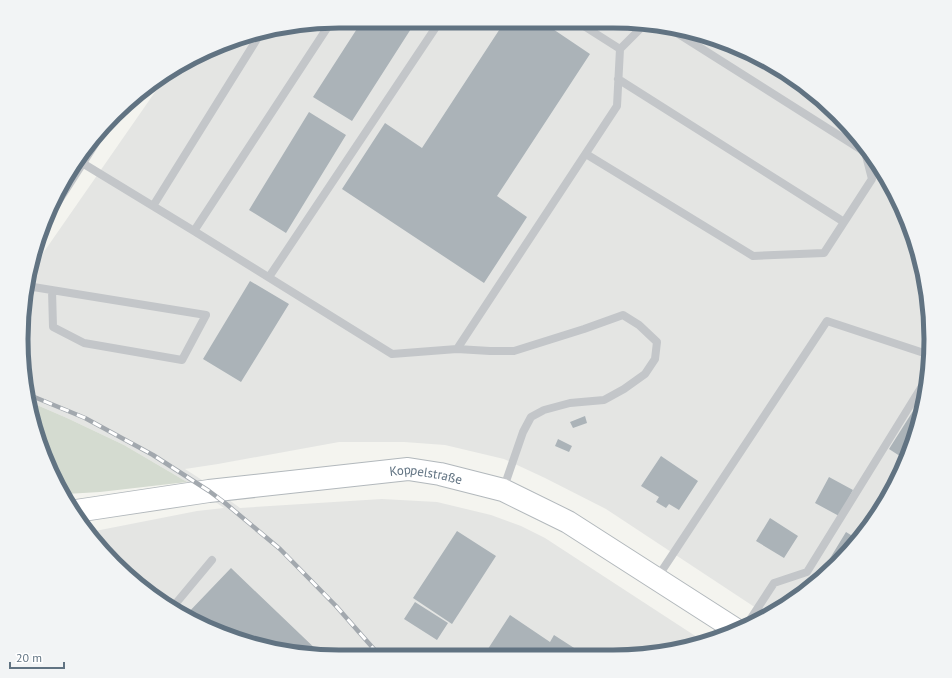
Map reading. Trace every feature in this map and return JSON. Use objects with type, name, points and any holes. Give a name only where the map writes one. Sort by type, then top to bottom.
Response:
[{"type":"street","name":"Koppelstraße","points":[[79,511],[209,491],[408,469],[440,474],[503,490],[568,522],[731,626]]},
{"type":"lane","points":[[269,277],[435,28]]},
{"type":"lane","points":[[587,28],[620,48]]},
{"type":"lane","points":[[194,231],[327,29]]},
{"type":"lane","points":[[457,349],[617,106],[620,48],[639,30]]},
{"type":"lane","points":[[682,36],[858,148]]},
{"type":"lane","points":[[153,206],[257,40]]},
{"type":"lane","points":[[618,79],[844,222]]},
{"type":"lane","points":[[586,154],[753,256],[824,253],[872,179],[867,159]]},
{"type":"lane","points":[[82,163],[392,354],[457,349],[514,351],[623,315],[639,325],[657,342],[655,359],[644,374],[604,400],[570,403],[544,410],[531,417],[523,432],[503,490]]},
{"type":"lane","points":[[33,287],[52,290],[60,292],[206,315],[182,360],[84,343],[53,327],[52,290]]},
{"type":"lane","points":[[656,579],[827,321],[923,353]]},
{"type":"lane","points":[[751,618],[774,583],[807,572],[919,390]]},
{"type":"lane","points":[[176,604],[212,560]]},
{"type":"shaded area","points":[[319,29],[633,29],[674,34],[713,45],[751,60],[786,80],[802,92],[833,119],[847,134],[872,166],[892,201],[907,239],[918,278],[921,298],[924,339],[923,359],[918,400],[907,439],[892,477],[872,512],[833,559],[786,598],[762,612],[606,509],[504,459],[445,445],[404,442],[339,442],[185,469],[240,508],[382,499],[437,502],[491,515],[521,526],[545,538],[698,638],[674,644],[654,647],[613,650],[339,650],[278,644],[239,633],[201,618],[166,598],[134,573],[119,559],[95,531],[197,511],[224,508],[187,482],[124,445],[35,404],[29,359],[28,339],[31,298],[39,259],[160,85],[166,80],[201,60],[220,52],[278,34]]},
{"type":"shaded area","points":[[35,404],[124,445],[187,482],[100,492],[70,494],[60,477],[52,458]]},
{"type":"building","points":[[357,28],[412,28],[352,121],[313,97]]},
{"type":"building","points":[[500,28],[551,28],[590,54],[497,196],[527,217],[484,283],[342,189],[385,123],[422,148]]},
{"type":"building","points":[[309,112],[346,135],[286,233],[249,210]]},
{"type":"building","points":[[250,281],[289,304],[241,382],[203,359]]},
{"type":"building","points":[[917,405],[901,456],[889,449]]},
{"type":"building","points":[[585,416],[587,423],[573,428],[570,422]]},
{"type":"building","points":[[558,439],[572,446],[569,452],[555,446]]},
{"type":"building","points":[[661,456],[698,481],[679,510],[669,504],[666,508],[656,502],[659,497],[641,486]]},
{"type":"building","points":[[829,477],[853,490],[839,516],[815,503]]},
{"type":"building","points":[[770,518],[798,536],[784,558],[756,541]]},
{"type":"building","points":[[457,531],[496,556],[452,624],[413,598]]},
{"type":"building","points":[[846,532],[853,536],[833,559],[825,566]]},
{"type":"building","points":[[231,568],[315,649],[278,644],[259,639],[220,626],[189,612]]},
{"type":"building","points":[[415,602],[448,623],[437,640],[404,619]]},
{"type":"building","points":[[510,615],[550,642],[554,635],[577,650],[487,650]]},
{"type":"railway","points":[[34,397],[85,418],[153,455],[209,491],[280,549],[336,606],[375,650]]}]
